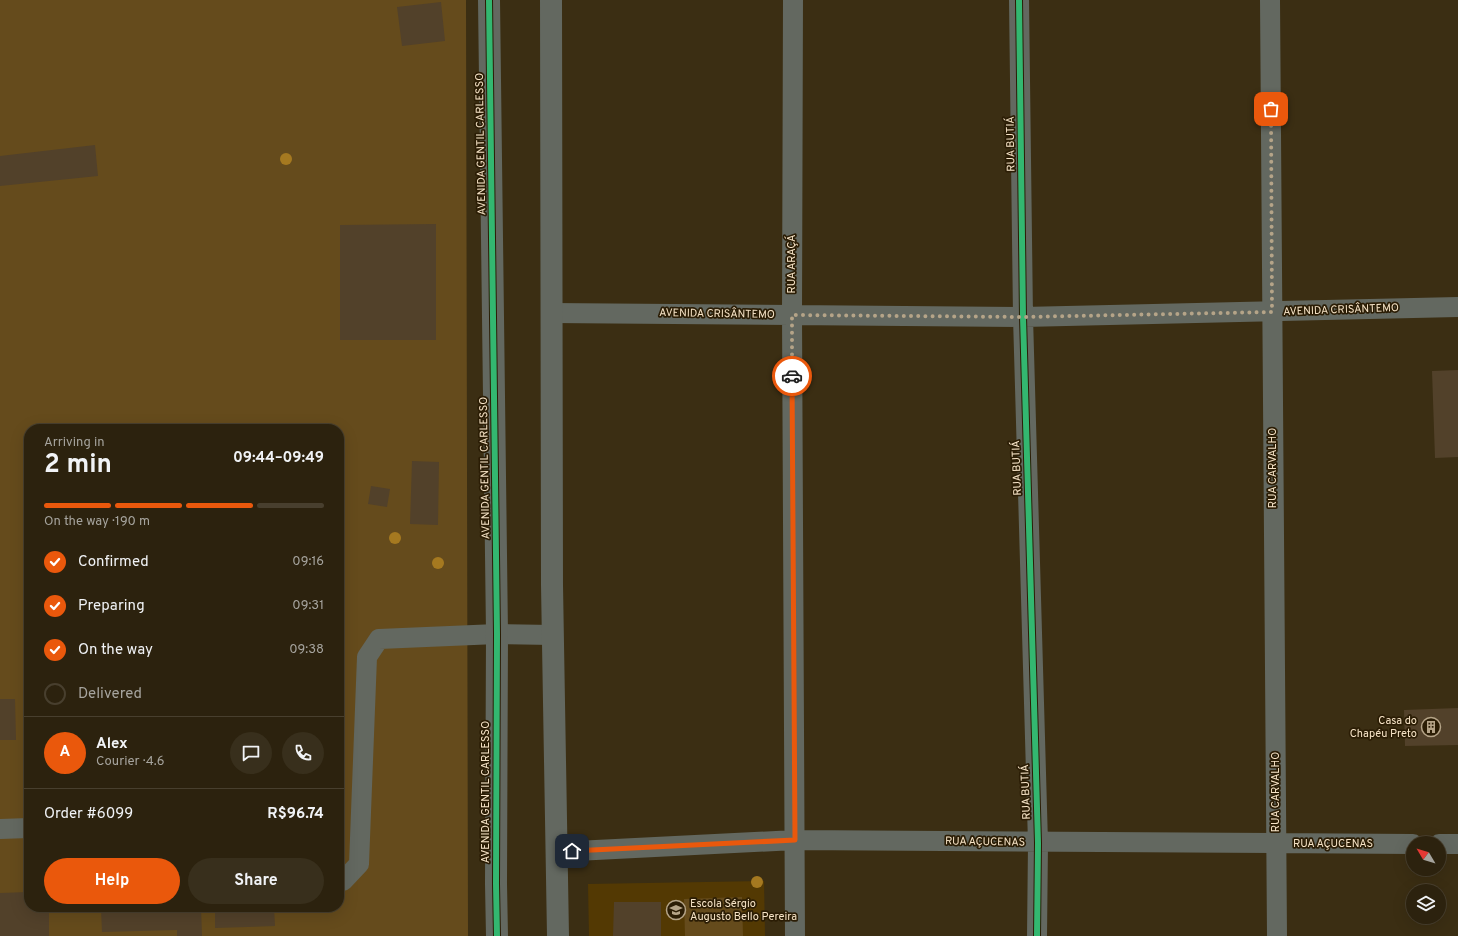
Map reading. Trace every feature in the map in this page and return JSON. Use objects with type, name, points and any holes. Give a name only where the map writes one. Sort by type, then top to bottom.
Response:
[{"type":"street","name":"AVENIDA GENTIL CARLESSO","points":[[489,0],[497,634],[497,936]]},
{"type":"street","points":[[552,0],[552,635],[558,936]]},
{"type":"street","name":"RUA ARAÇÁ","points":[[793,0],[792,315],[795,936]]},
{"type":"street","name":"RUA BUTIÁ","points":[[1019,0],[1023,317],[1038,843],[1037,936]]},
{"type":"street","name":"RUA CARVALHO","points":[[1270,0],[1276,936]]},
{"type":"street","name":"AVENIDA CRISÂNTEMO","points":[[551,312],[1023,317],[1458,307]]},
{"type":"street","points":[[344,880],[359,864],[367,657],[379,639],[497,634],[552,635]]},
{"type":"street","points":[[0,829],[24,828]]},
{"type":"street","name":"RUA AÇUCENAS","points":[[556,852],[795,840],[1038,843],[1406,844]]},
{"type":"street","points":[[1446,844],[1458,844]]},
{"type":"shaded area","points":[[0,0],[466,0],[468,936],[0,936]]},
{"type":"shaded area","name":"Escola Sérgio Augusto Bello Pereira","points":[[764,881],[765,936],[589,936],[588,884]]},
{"type":"shaded area","points":[[742,897],[743,936],[685,936],[684,899]]},
{"type":"building","points":[[441,2],[445,41],[402,46],[397,7]]},
{"type":"building","points":[[95,145],[98,176],[0,186],[0,156]]},
{"type":"building","points":[[436,224],[436,340],[340,340],[340,225]]},
{"type":"building","points":[[1458,370],[1458,457],[1435,458],[1432,371]]},
{"type":"building","points":[[412,461],[439,462],[438,525],[410,524]]},
{"type":"building","points":[[371,486],[390,489],[387,507],[368,504]]},
{"type":"building","points":[[0,699],[15,699],[16,740],[0,740]]},
{"type":"building","name":"Casa do Chapéu Preto","points":[[1458,708],[1458,745],[1405,746],[1404,710]]},
{"type":"building","points":[[24,892],[24,912],[49,912],[49,936],[0,936],[0,893]]},
{"type":"building","points":[[614,902],[661,902],[661,936],[613,936]]},
{"type":"building","points":[[101,912],[201,912],[202,936],[177,936],[177,930],[102,932]]},
{"type":"building","points":[[215,912],[274,912],[275,926],[215,928]]},
{"type":"cycle path","points":[[489,0],[497,634],[497,936]]},
{"type":"cycle path","points":[[1019,0],[1023,317],[1038,843],[1037,936]]},
{"type":"way so far","points":[[792,376],[792,315],[1023,317],[1272,312],[1271,109]]},
{"type":"place","name":"Casa do Chapéu Preto","points":[[1431,727]]},
{"type":"place","name":"Escola Sérgio Augusto Bello Pereira","points":[[676,910]]},
{"type":"route","points":[[572,851],[795,840],[792,376]]}]
